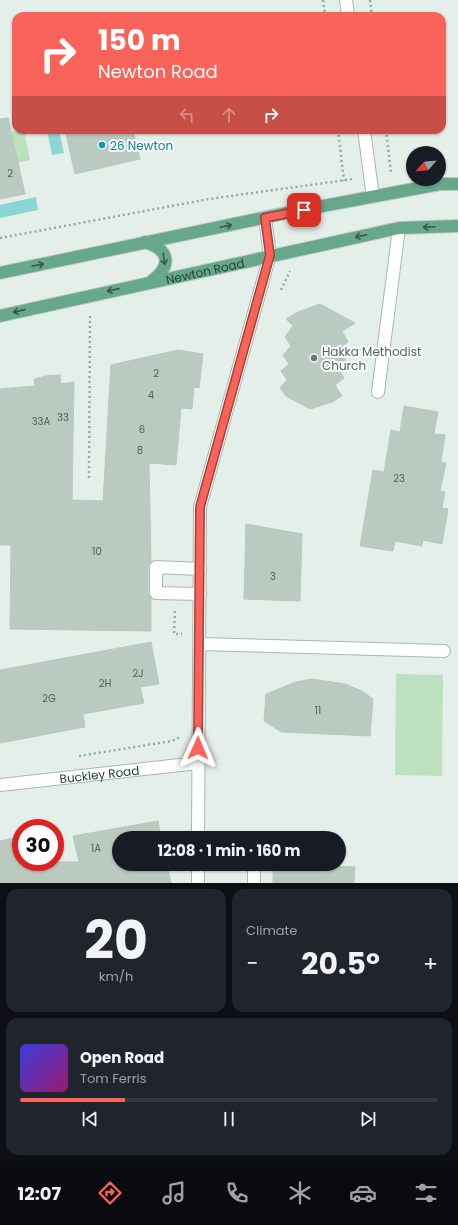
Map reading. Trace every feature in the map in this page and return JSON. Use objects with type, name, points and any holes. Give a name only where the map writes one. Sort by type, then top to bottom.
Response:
[{"type":"main road","points":[[0,273],[144,242],[372,197],[440,184],[458,184]]},
{"type":"main road","name":"Newton Road","points":[[0,316],[151,281],[399,228],[458,226]]},
{"type":"main road","points":[[144,242],[156,246],[163,251],[166,264],[162,272],[151,281]]},
{"type":"street","points":[[346,0],[348,12]]},
{"type":"street","points":[[365,134],[372,197]]},
{"type":"street","points":[[198,831],[200,507],[270,255],[265,218]]},
{"type":"street","points":[[378,392],[399,228]]},
{"type":"street","points":[[200,569],[156,568],[156,593],[200,594]]},
{"type":"street","points":[[200,644],[444,651]]},
{"type":"street","name":"Buckley Road","points":[[0,785],[198,763]]},
{"type":"street","points":[[198,871],[198,883]]},
{"type":"street","points":[[254,871],[254,883]]},
{"type":"path","points":[[323,0],[325,12]]},
{"type":"path","points":[[370,0],[372,12]]},
{"type":"path","points":[[338,134],[344,181]]},
{"type":"path","points":[[386,134],[391,173]]},
{"type":"path","points":[[0,238],[210,199],[344,181],[370,175],[398,172]]},
{"type":"path","points":[[278,296],[290,271],[295,250]]},
{"type":"path","points":[[89,295],[89,478]]},
{"type":"path","points":[[168,611],[175,611],[174,634],[182,634]]},
{"type":"green space","points":[[12,132],[12,134],[25,134],[30,160],[14,164],[7,133]]},
{"type":"green space","points":[[396,674],[443,675],[442,776],[395,775]]},
{"type":"water","points":[[48,134],[60,134],[64,153],[52,155]]},
{"type":"water","points":[[36,197],[38,210],[0,218],[0,205]]},
{"type":"building","points":[[8,118],[25,194],[0,199],[0,119]]},
{"type":"building","name":"26 Newton","points":[[66,134],[134,134],[140,159],[75,174]]},
{"type":"building","name":"Hakka Methodist Church","points":[[320,304],[355,323],[342,331],[348,342],[339,349],[346,361],[337,367],[344,378],[335,385],[342,396],[332,402],[310,409],[286,396],[280,388],[287,380],[281,371],[289,364],[283,355],[291,346],[285,337],[293,326],[286,319],[298,312]]},
{"type":"building","points":[[178,350],[203,354],[199,388],[194,387],[192,409],[181,408],[176,465],[149,463],[151,562],[148,567],[148,593],[151,598],[151,631],[10,629],[11,545],[0,545],[0,389],[35,386],[34,379],[46,376],[60,375],[61,384],[74,382],[72,500],[103,501],[111,365]]},
{"type":"building","points":[[404,406],[438,412],[434,434],[445,435],[441,462],[446,463],[440,491],[445,492],[442,508],[448,509],[442,544],[423,540],[422,546],[395,541],[393,551],[360,546],[373,470],[384,472],[391,430],[400,432]]},
{"type":"building","points":[[246,524],[302,534],[300,601],[244,599]]},
{"type":"building","points":[[151,642],[159,684],[140,687],[144,703],[83,714],[85,727],[0,743],[0,670]]},
{"type":"building","points":[[312,679],[345,684],[362,691],[373,699],[370,736],[281,732],[264,721],[266,694],[296,682]]},
{"type":"building","points":[[158,821],[160,831],[112,831],[112,871],[168,871],[171,883],[0,883],[0,841],[12,838],[12,871],[64,871],[64,862],[79,862],[73,836]]},
{"type":"building","points":[[346,867],[355,867],[354,883],[273,883],[273,871],[346,871]]},
{"type":"place","name":"26 Newton","points":[[102,145]]},
{"type":"place","name":"Hakka Methodist Church","points":[[314,358]]},
{"type":"route","points":[[198,748],[200,507],[270,255],[265,218],[304,210]]}]
